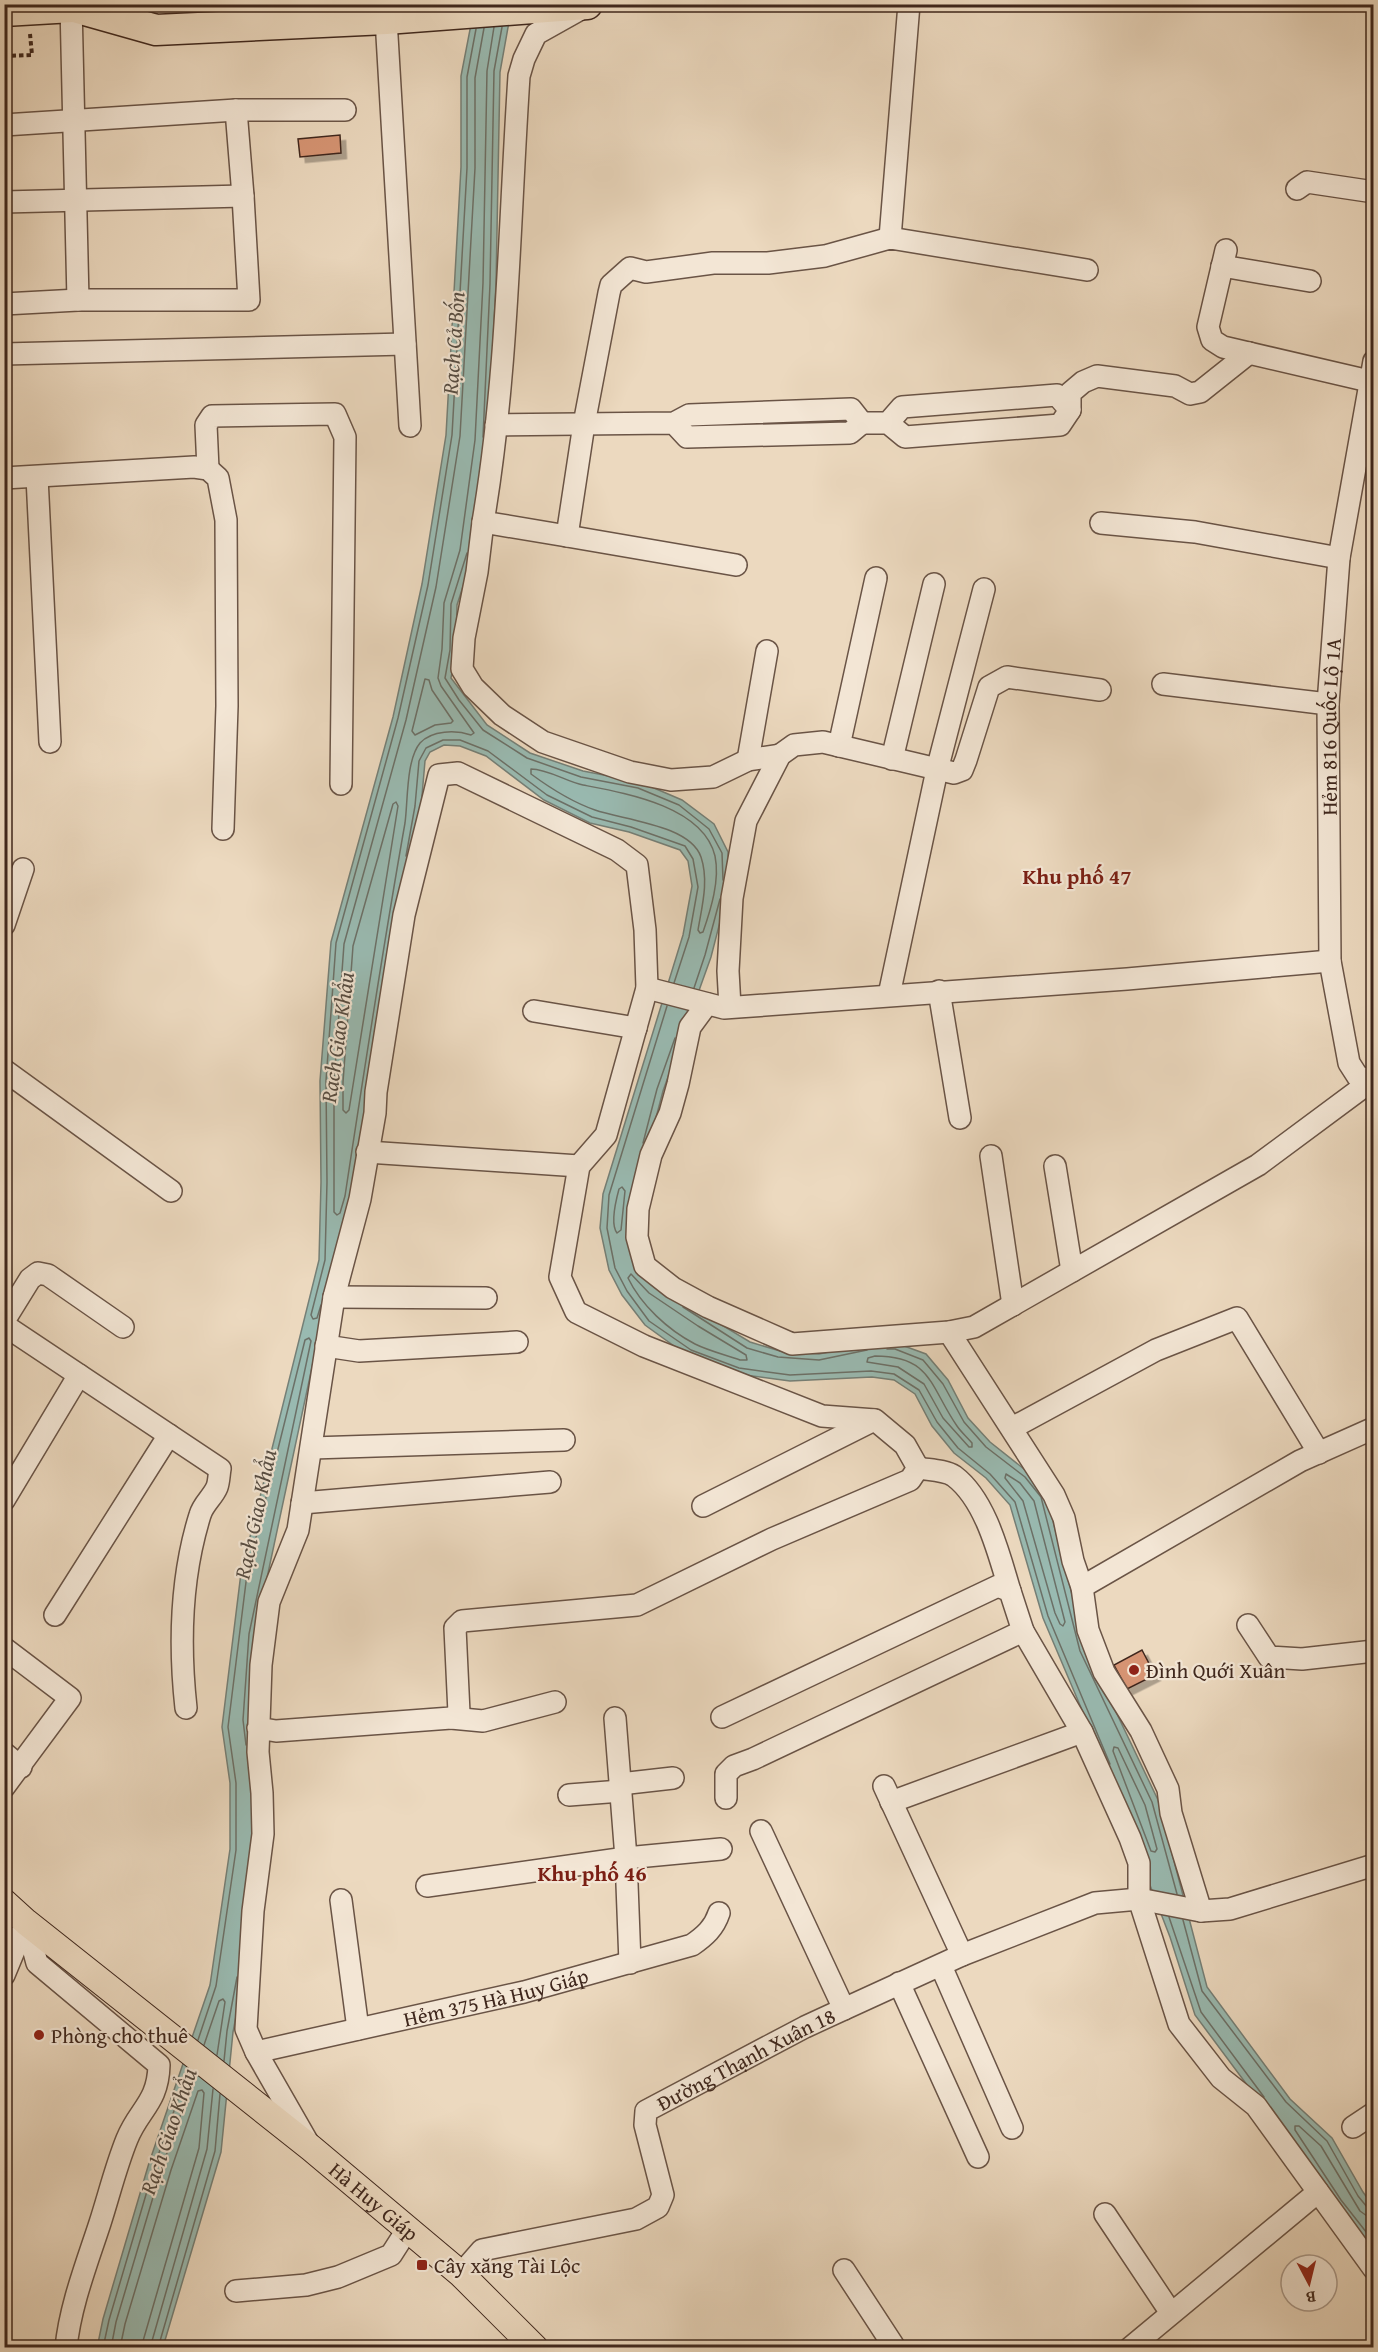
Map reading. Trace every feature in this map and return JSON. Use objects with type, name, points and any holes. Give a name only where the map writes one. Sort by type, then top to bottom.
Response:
[{"type":"highway","points":[[16,10],[117,4]]},
{"type":"highway","points":[[71,5],[156,30],[386,19],[588,4]]},
{"type":"main road","points":[[4,1902],[26,1922]]},
{"type":"main road","name":"Hà Huy Giáp","points":[[26,1922],[311,2148],[461,2274],[535,2348]]},
{"type":"street","points":[[588,4],[536,34],[519,76],[508,305],[496,425],[477,572],[464,638],[462,669],[473,687],[502,714],[543,742],[630,772],[671,780],[713,777],[748,760],[780,755],[794,745],[823,742],[954,773],[962,770],[989,687],[1006,677],[1100,690]]},
{"type":"street","points":[[890,238],[909,4]]},
{"type":"street","points":[[71,5],[78,300]]},
{"type":"street","points":[[386,19],[410,426]]},
{"type":"street","points":[[4,304],[78,300],[249,300],[236,110]]},
{"type":"street","points":[[4,125],[236,110],[345,110]]},
{"type":"street","points":[[1297,189],[1307,182],[1318,182],[1374,192]]},
{"type":"street","points":[[4,202],[76,202],[243,196]]},
{"type":"street","points":[[567,536],[584,424],[611,285],[630,268],[646,272],[713,263],[768,263],[825,256],[890,238],[1087,270]]},
{"type":"street","points":[[1310,281],[1224,258],[1208,327],[1212,340],[1222,347],[1249,353],[1372,368]]},
{"type":"street","points":[[4,354],[405,345]]},
{"type":"street","points":[[496,425],[674,423],[687,437],[850,433],[862,423],[888,423],[905,437],[1060,425],[1070,410],[1070,393],[1083,382],[1097,376],[1175,386],[1190,393],[1200,392],[1249,353]]},
{"type":"street","name":"Hẻm 816 Quốc Lộ 1A","points":[[1372,368],[1339,558],[1328,705],[1330,962],[1349,1063],[1358,1077],[1373,1080]]},
{"type":"street","points":[[888,423],[902,407],[1057,395],[1070,410]]},
{"type":"street","points":[[208,469],[206,425],[212,416],[335,414],[340,423],[345,437],[341,784]]},
{"type":"street","points":[[4,478],[194,467],[208,469],[218,478],[226,520],[228,706],[223,829]]},
{"type":"street","points":[[37,477],[50,742]]},
{"type":"street","points":[[483,522],[736,565]]},
{"type":"street","points":[[1101,523],[1196,532],[1339,558]]},
{"type":"street","points":[[838,746],[876,578]]},
{"type":"street","points":[[892,759],[934,584]]},
{"type":"street","points":[[889,995],[937,770],[984,589]]},
{"type":"street","points":[[748,760],[767,651]]},
{"type":"street","points":[[1162,684],[1328,705]]},
{"type":"street","points":[[730,1007],[728,970],[732,898],[746,821],[780,755]]},
{"type":"street","points":[[311,2148],[256,2052],[246,2030],[253,1911],[263,1834],[258,1728],[261,1665],[269,1602],[298,1530],[334,1298],[360,1199],[375,1113],[376,1092],[404,915],[439,775],[458,773],[617,850],[637,865],[650,990],[636,1028],[606,1135],[579,1166],[560,1277],[576,1312],[644,1346],[822,1416],[875,1420],[905,1445],[918,1468],[953,1475],[970,1494],[991,1528],[1023,1631],[1083,1732],[1130,1838],[1139,1863],[1145,1901],[1179,2024],[1221,2078],[1256,2106],[1374,2269]]},
{"type":"street","points":[[4,925],[23,869]]},
{"type":"street","points":[[650,990],[707,1004],[730,1007],[1330,962]]},
{"type":"street","points":[[939,991],[960,1118]]},
{"type":"street","points":[[707,1004],[690,1027],[670,1113],[651,1155],[638,1209],[637,1238],[645,1266],[673,1288],[708,1307],[792,1344],[949,1332],[974,1327],[1258,1165],[1373,1080]]},
{"type":"street","points":[[534,1011],[636,1028]]},
{"type":"street","points":[[4,1070],[171,1191]]},
{"type":"street","points":[[367,1152],[579,1166]]},
{"type":"street","points":[[991,1156],[1013,1305]]},
{"type":"street","points":[[1055,1166],[1072,1271]]},
{"type":"street","points":[[4,1321],[30,1279],[38,1273],[48,1275],[123,1327]]},
{"type":"street","points":[[334,1298],[486,1298]]},
{"type":"street","points":[[1012,1428],[1156,1350],[1237,1318],[1319,1453]]},
{"type":"street","points":[[4,1325],[220,1469],[217,1487],[201,1512],[190,1556],[184,1599],[181,1664],[186,1708]]},
{"type":"street","points":[[949,1332],[1012,1428],[1061,1510],[1082,1587],[1088,1630],[1104,1672],[1141,1731],[1168,1789],[1171,1813],[1201,1911]]},
{"type":"street","points":[[326,1346],[359,1351],[517,1342]]},
{"type":"street","points":[[4,1500],[79,1375]]},
{"type":"street","points":[[703,1506],[875,1420]]},
{"type":"street","points":[[1082,1587],[1300,1461],[1374,1428]]},
{"type":"street","points":[[55,1615],[169,1436]]},
{"type":"street","points":[[312,1448],[564,1440]]},
{"type":"street","points":[[452,1718],[459,1713],[455,1628],[462,1621],[638,1605],[772,1539],[909,1480],[918,1468]]},
{"type":"street","points":[[302,1503],[550,1482]]},
{"type":"street","points":[[722,1717],[998,1586],[1010,1592]]},
{"type":"street","points":[[1248,1625],[1269,1657],[1302,1659],[1374,1651]]},
{"type":"street","points":[[726,1798],[726,1774],[734,1766],[1023,1631]]},
{"type":"street","points":[[4,1648],[70,1698],[4,1787]]},
{"type":"street","points":[[258,1728],[276,1731],[452,1718],[483,1721],[555,1702]]},
{"type":"street","points":[[615,1718],[626,1858],[630,1963]]},
{"type":"street","points":[[962,1955],[887,1794],[1083,1732]]},
{"type":"street","points":[[4,1753],[21,1767]]},
{"type":"street","points":[[569,1795],[673,1778]]},
{"type":"street","points":[[761,1831],[844,2008]]},
{"type":"street","points":[[427,1886],[626,1858],[721,1849]]},
{"type":"street","name":"Đường Thạnh Xuân 18","points":[[461,2274],[482,2250],[636,2219],[658,2207],[663,2195],[645,2125],[646,2110],[844,2008],[899,1983],[962,1955],[1095,1903],[1145,1901],[1201,1911],[1230,1909],[1374,1865]]},
{"type":"street","points":[[341,1900],[358,2029]]},
{"type":"street","name":"Hẻm 375 Hà Huy Giáp","points":[[256,2052],[524,1992],[692,1945],[716,1923],[719,1913]]},
{"type":"street","points":[[4,1975],[26,1922]]},
{"type":"street","points":[[26,1922],[37,1963],[159,2065],[159,2079],[154,2094],[127,2138],[87,2262],[67,2332],[66,2348]]},
{"type":"street","points":[[941,1966],[1012,2128]]},
{"type":"street","points":[[899,1983],[978,2157]]},
{"type":"street","points":[[1353,2127],[1374,2113]]},
{"type":"street","points":[[1130,2348],[1318,2192]]},
{"type":"street","points":[[1106,2214],[1171,2313]]},
{"type":"street","points":[[236,2291],[306,2285],[338,2277],[392,2255],[407,2230]]},
{"type":"street","points":[[844,2270],[895,2348]]},
{"type":"path","points":[[4,56],[32,56],[16,10]]},
{"type":"water","points":[[512,5],[500,72],[496,284],[488,441],[474,553],[457,605],[456,650],[451,678],[487,725],[530,753],[583,771],[640,782],[682,800],[714,824],[728,852],[729,887],[711,957],[663,1091],[639,1182],[641,1263],[705,1315],[750,1342],[780,1351],[819,1354],[873,1343],[896,1343],[926,1354],[948,1380],[968,1418],[990,1442],[1029,1473],[1046,1494],[1086,1649],[1158,1800],[1207,1987],[1290,2099],[1332,2138],[1373,2206],[1373,2265],[1259,2101],[1195,2015],[1170,1937],[1085,1717],[1043,1618],[1010,1505],[986,1478],[954,1453],[932,1426],[915,1394],[894,1380],[872,1377],[790,1381],[737,1374],[688,1356],[645,1325],[622,1295],[609,1270],[600,1228],[603,1194],[683,935],[692,886],[688,861],[680,850],[629,832],[590,823],[544,800],[486,756],[460,746],[444,745],[430,752],[425,761],[421,807],[358,1199],[321,1325],[255,1634],[261,1806],[247,1959],[233,2032],[221,2152],[163,2347],[97,2348],[103,2319],[149,2163],[210,1985],[230,1849],[230,1783],[222,1727],[241,1573],[319,1260],[320,1081],[331,942],[393,717],[422,584],[446,435],[461,167],[461,76],[473,14]]},
{"type":"building","points":[[340,135],[341,153],[300,157],[298,139]]},
{"type":"building","name":"Đình Quới Xuân","points":[[1142,1650],[1155,1675],[1127,1689],[1114,1665]]},
{"type":"place","name":"Đình Quới Xuân","points":[[1134,1670]]},
{"type":"place","name":"Phòng cho thuê","points":[[39,2035]]},
{"type":"place","name":"Cây xăng Tài Lộc","points":[[422,2265]]},
{"type":"district","name":"Khu phố 47","points":[[1077,876]]},
{"type":"district","name":"Khu phố 46","points":[[592,1873]]},
{"type":"water label","name":"Rạch Cả Bốn","points":[[453,343]]},
{"type":"water label","name":"Rạch Giao Khẩu","points":[[337,1037]]},
{"type":"water label","name":"Rạch Giao Khẩu","points":[[255,1514]]},
{"type":"water label","name":"Rạch Giao Khẩu","points":[[168,2131]]}]
